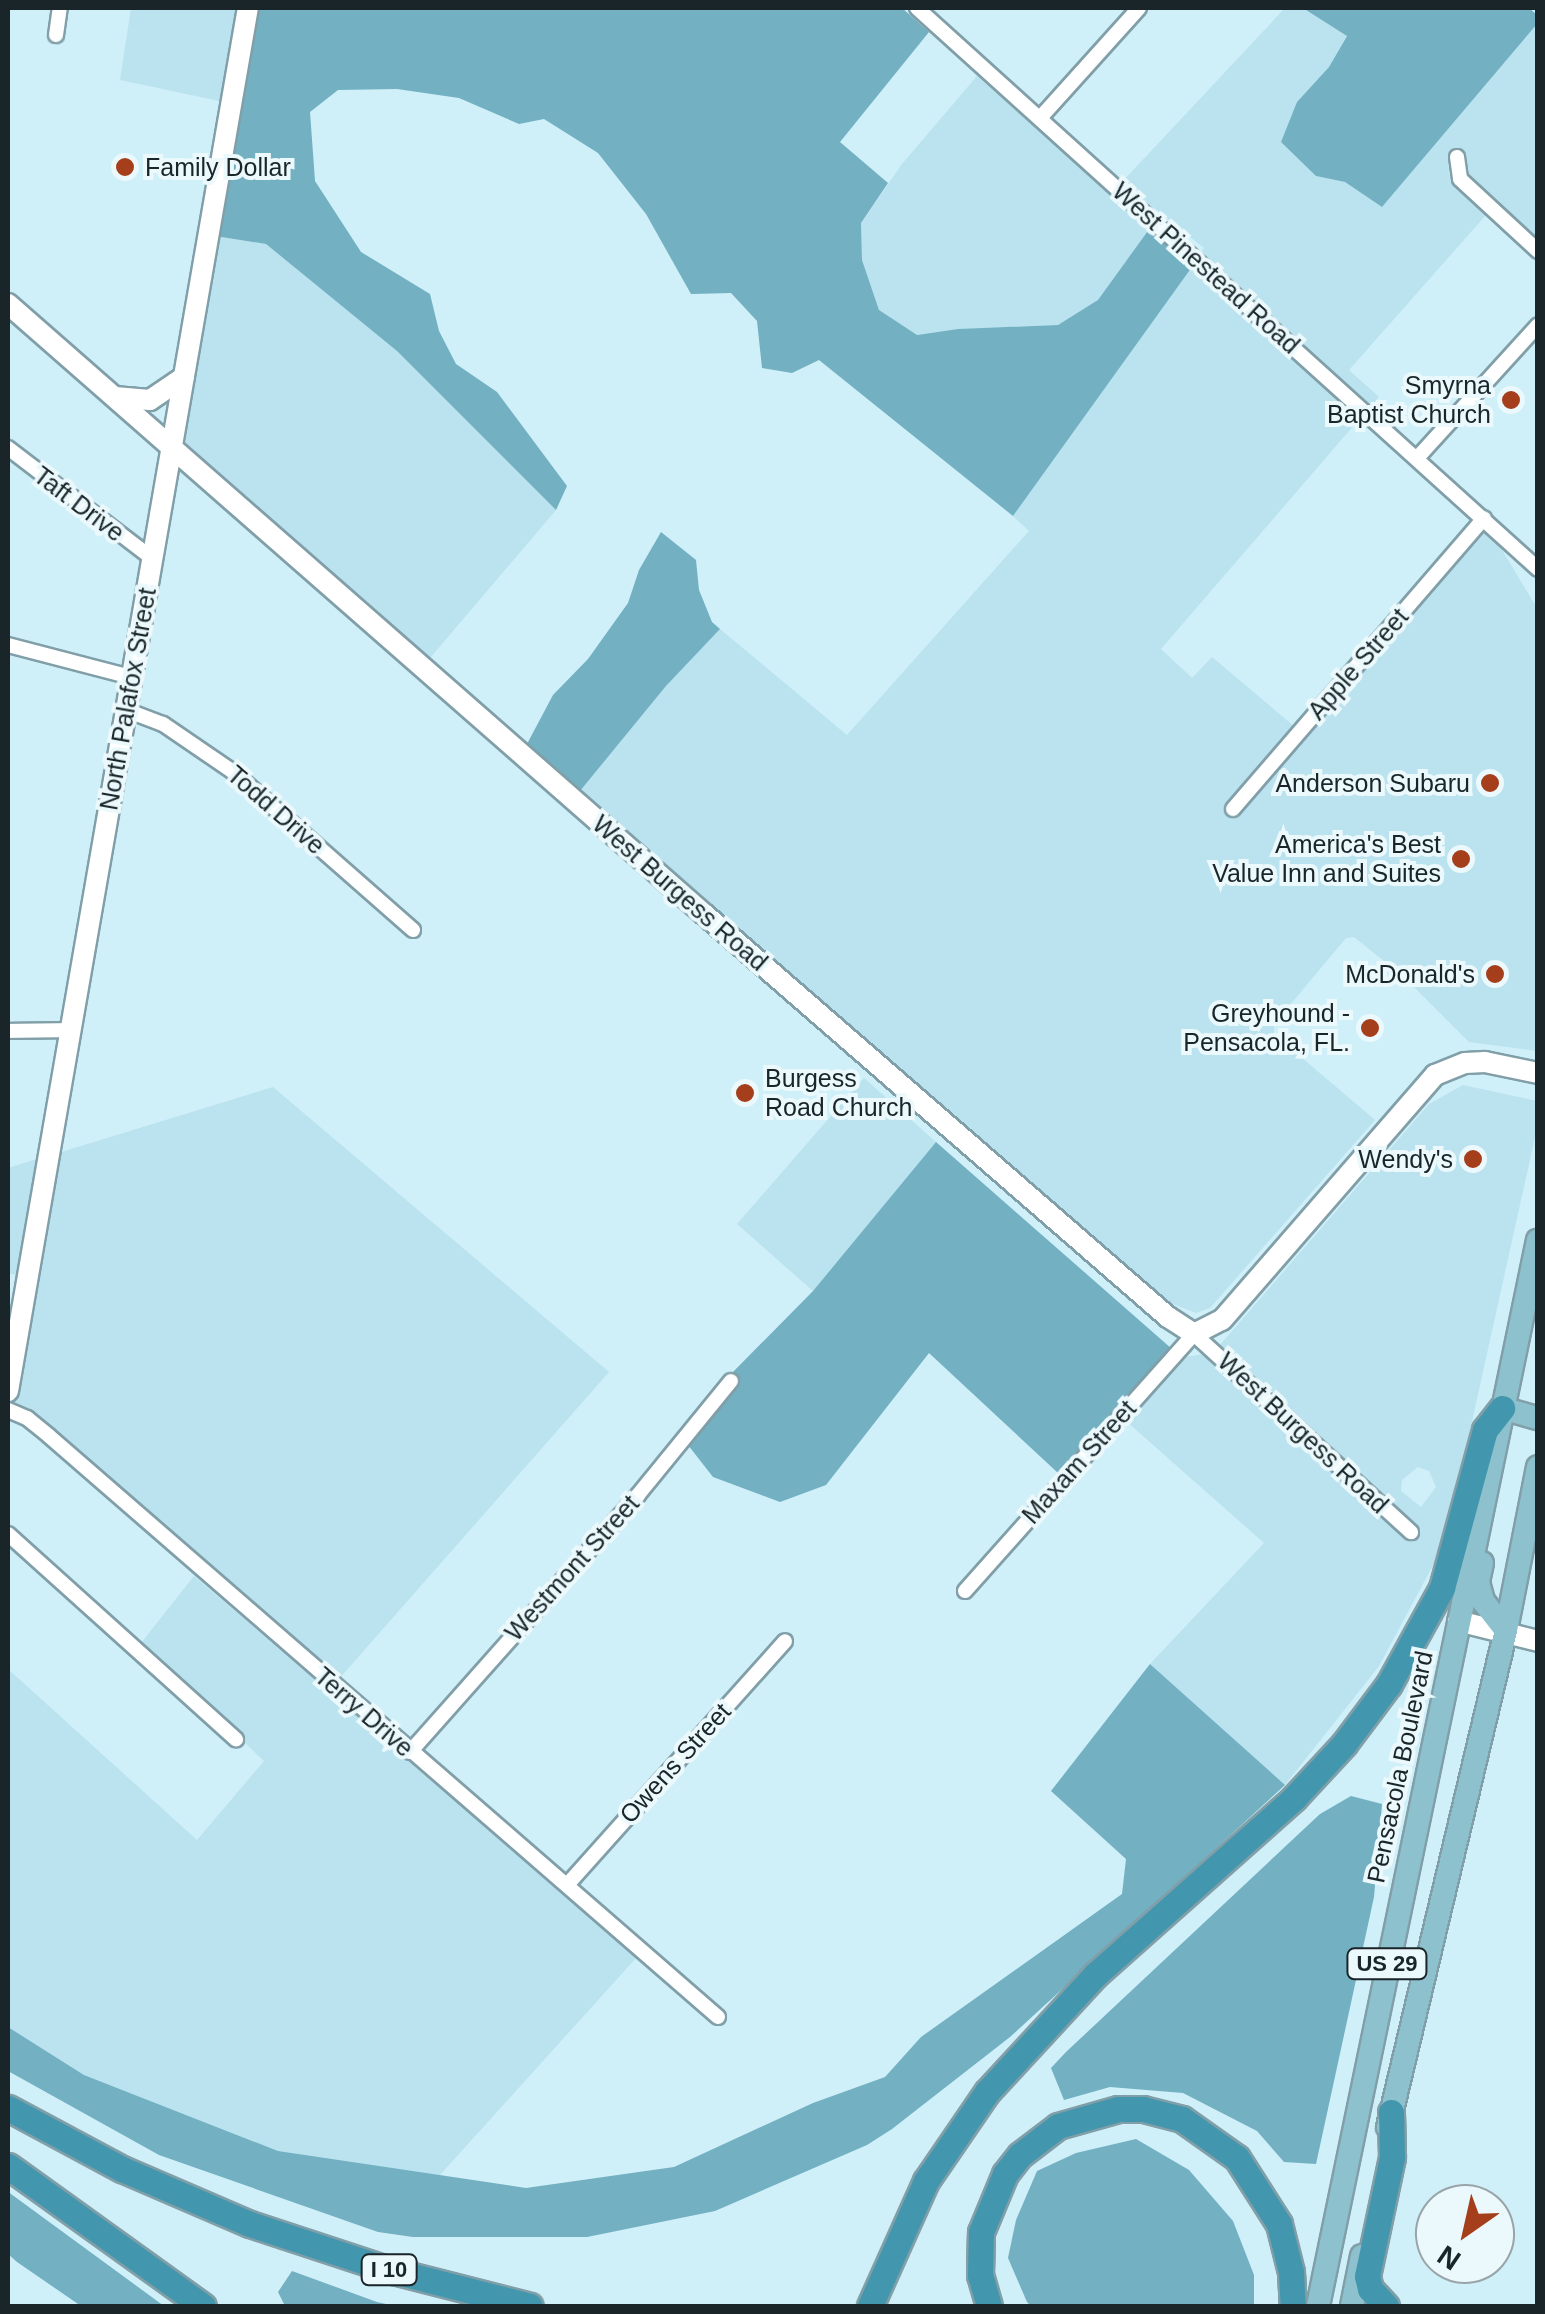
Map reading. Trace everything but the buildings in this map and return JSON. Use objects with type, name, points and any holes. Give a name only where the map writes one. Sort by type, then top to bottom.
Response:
[{"type":"highway","points":[[870,2306],[890,2254],[926,2181],[994,2083],[1096,1974],[1294,1798],[1344,1744],[1389,1684],[1442,1588],[1484,1430],[1508,1410]]},
{"type":"highway","name":"I 10","points":[[8,2108],[122,2169],[250,2224],[393,2271],[530,2306]]},
{"type":"highway","points":[[989,2306],[980,2275],[981,2232],[1005,2174],[1020,2155],[1058,2126],[1118,2109],[1143,2109],[1182,2119],[1237,2158],[1279,2224],[1291,2272],[1293,2306]]},
{"type":"highway","points":[[1386,2306],[1374,2295],[1367,2276],[1392,2157],[1390,2112]]},
{"type":"highway","points":[[8,2166],[203,2306]]},
{"type":"main road","name":"North Palafox Street","points":[[8,1391],[248,8]]},
{"type":"main road","name":"West Burgess Road","points":[[8,304],[1168,1317],[1194,1334],[1222,1320],[1436,1074],[1466,1063],[1484,1062],[1538,1073]]},
{"type":"main road","points":[[115,397],[150,400],[184,377]]},
{"type":"main road","name":"Pensacola Boulevard","points":[[1318,2306],[1458,1621],[1508,1410],[1538,1240]]},
{"type":"main road","points":[[1506,1630],[1482,1601],[1478,1582],[1508,1410],[1538,1418]]},
{"type":"main road","name":"US 29","points":[[1352,2306],[1390,2112],[1506,1630],[1538,1467]]},
{"type":"main road","points":[[1458,1621],[1538,1641]]},
{"type":"street","points":[[56,35],[60,8]]},
{"type":"street","name":"West Pinestead Road","points":[[918,8],[1538,569]]},
{"type":"street","points":[[1040,118],[1139,8]]},
{"type":"street","points":[[1457,157],[1460,179],[1538,251]]},
{"type":"street","points":[[1418,458],[1538,325]]},
{"type":"street","name":"Taft Drive","points":[[8,448],[152,558]]},
{"type":"street","name":"Apple Street","points":[[1233,809],[1484,518]]},
{"type":"street","points":[[8,644],[131,677]]},
{"type":"street","name":"Todd Drive","points":[[126,710],[164,724],[232,772],[413,930]]},
{"type":"street","points":[[8,1031],[70,1030]]},
{"type":"street","name":"West Burgess Road","points":[[1194,1334],[1411,1532]]},
{"type":"street","name":"Maxam Street","points":[[965,1591],[1194,1334]]},
{"type":"street","name":"Westmont Street","points":[[410,1752],[638,1495],[731,1381]]},
{"type":"street","name":"Terry Drive","points":[[8,1410],[27,1418],[49,1436],[718,2017]]},
{"type":"street","points":[[8,1534],[236,1739]]},
{"type":"street","name":"Owens Street","points":[[566,1885],[785,1641]]},
{"type":"shaded area","points":[[131,8],[241,8],[224,102],[120,80]]},
{"type":"shaded area","points":[[255,8],[902,8],[929,32],[840,142],[888,183],[861,223],[862,260],[879,310],[917,335],[958,329],[1058,325],[1098,300],[1150,228],[1192,267],[1013,516],[819,360],[792,373],[762,368],[757,321],[731,293],[691,294],[646,214],[598,153],[544,119],[519,124],[459,98],[397,89],[338,90],[310,112],[315,181],[361,252],[430,294],[439,331],[456,364],[497,392],[567,486],[556,510],[397,351],[266,244],[215,236]]},
{"type":"shaded area","points":[[1285,8],[1303,8],[1347,35],[1329,67],[1297,102],[1316,176],[1345,182],[1382,207],[1537,24],[1537,241],[1475,184],[1462,162],[1466,152],[1453,148],[1448,162],[1450,177],[1486,215],[1349,370],[1379,397],[1371,406],[1200,254],[1204,248],[1122,182]]},
{"type":"shaded area","points":[[1303,8],[1529,8],[1537,15],[1537,24],[1382,207],[1345,182],[1316,176],[1281,142],[1297,102],[1329,67],[1347,36]]},
{"type":"shaded area","points":[[977,76],[1150,228],[1098,301],[1058,325],[958,329],[916,335],[879,310],[862,260],[861,223],[902,164]]},
{"type":"shaded area","points":[[215,236],[266,244],[397,351],[556,510],[430,658],[180,438]]},
{"type":"shaded area","points":[[1192,267],[1361,417],[1161,649],[1192,678],[1212,657],[1295,727],[1224,811],[1234,819],[1484,529],[1496,540],[1537,608],[1537,1051],[1469,1042],[1404,977],[1354,937],[1346,938],[1274,1024],[1274,1034],[1375,1120],[1210,1308],[1196,1313],[1170,1303],[580,791],[666,686],[720,629],[847,735],[1029,531],[1013,516]]},
{"type":"shaded area","points":[[661,532],[696,560],[699,590],[712,622],[720,629],[666,686],[580,791],[527,744],[553,695],[588,659],[628,603],[639,570]]},
{"type":"shaded area","points":[[864,1078],[936,1142],[813,1291],[737,1224]]},
{"type":"shaded area","points":[[1463,1085],[1537,1101],[1537,1128],[1445,1543],[1379,1666],[1285,1785],[1150,1664],[1264,1543],[1126,1421],[1184,1357],[1204,1354],[1412,1542],[1421,1530],[1219,1346],[1429,1104]],"holes":[[[1418,1467],[1429,1471],[1436,1487],[1421,1507],[1401,1491],[1402,1480]]]},
{"type":"shaded area","points":[[273,1087],[609,1372],[338,1680],[54,1429],[13,1403],[55,1154]]},
{"type":"shaded area","points":[[936,1142],[1172,1349],[1058,1473],[929,1353],[826,1485],[780,1502],[713,1477],[688,1445],[740,1380],[733,1372],[813,1291]]},
{"type":"shaded area","points":[[40,1158],[20,1276],[8,1273],[8,1168]]},
{"type":"shaded area","points":[[194,1576],[637,1957],[439,2176],[278,2151],[84,2075],[8,2027],[8,1669],[197,1840],[264,1761],[243,1741],[245,1737],[141,1643]]},
{"type":"shaded area","points":[[1150,1664],[1285,1785],[1010,2037],[892,2129],[867,2145],[715,2211],[587,2237],[413,2237],[378,2232],[159,2155],[8,2071],[8,2027],[84,2075],[278,2151],[526,2188],[674,2167],[813,2103],[885,2077],[921,2037],[1122,1894],[1126,1859],[1051,1791]]},
{"type":"shaded area","points":[[1351,1796],[1382,1804],[1374,1897],[1316,2164],[1284,2162],[1257,2131],[1183,2093],[1110,2087],[1064,2100],[1051,2068],[1066,2052],[1320,1814]]},
{"type":"shaded area","points":[[1136,2139],[1189,2170],[1233,2221],[1254,2275],[1254,2306],[1031,2306],[1027,2302],[1008,2258],[1016,2220],[1037,2171],[1076,2153]]},
{"type":"shaded area","points":[[8,2191],[164,2306],[81,2306],[17,2262],[8,2254]]},
{"type":"shaded area","points":[[292,2271],[395,2306],[285,2306],[278,2292]]},
{"type":"place","name":"Family Dollar","points":[[125,167]]},
{"type":"place","name":"Smyrna Baptist Church","points":[[1511,400]]},
{"type":"place","name":"Anderson Subaru","points":[[1490,783]]},
{"type":"place","name":"America's Best Value Inn and Suites","points":[[1461,859]]},
{"type":"place","name":"McDonald's","points":[[1495,974]]},
{"type":"place","name":"Greyhound - Pensacola, FL.","points":[[1370,1028]]},
{"type":"place","name":"Burgess Road Church","points":[[745,1093]]},
{"type":"place","name":"Wendy's","points":[[1473,1159]]}]
